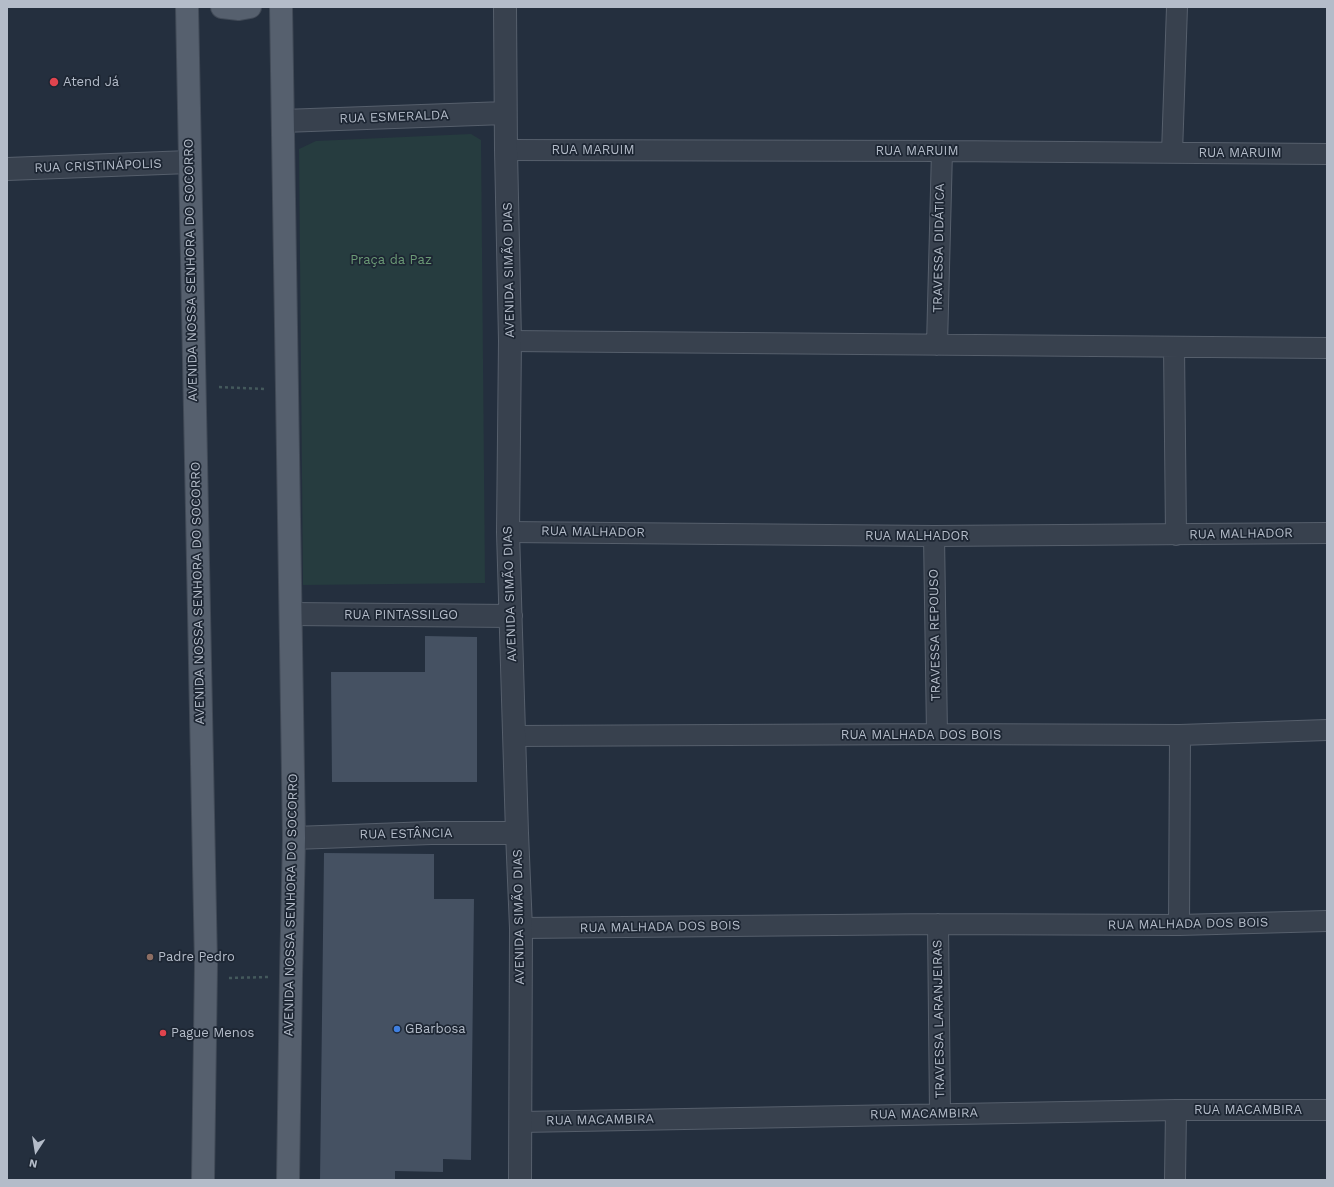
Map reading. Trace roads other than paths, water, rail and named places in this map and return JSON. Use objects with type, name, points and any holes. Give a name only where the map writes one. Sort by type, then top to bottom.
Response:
[{"type":"main road","name":"AVENIDA NOSSA SENHORA DO SOCORRO","points":[[187,7],[206,979],[203,1180]]},
{"type":"main road","points":[[222,7],[239,9],[250,7]]},
{"type":"main road","name":"AVENIDA NOSSA SENHORA DO SOCORRO","points":[[281,7],[294,838],[290,976],[288,1180]]},
{"type":"street","name":"AVENIDA SIMÃO DIAS","points":[[505,7],[505,113],[510,341],[508,532],[521,928],[520,1180]]},
{"type":"street","points":[[1172,153],[1177,7]]},
{"type":"street","name":"RUA ESMERALDA","points":[[283,121],[505,113]]},
{"type":"street","name":"RUA MARUIM","points":[[506,150],[1327,154]]},
{"type":"street","name":"TRAVESSA DIDÁTICA","points":[[937,345],[942,151]]},
{"type":"street","name":"RUA CRISTINÁPOLIS","points":[[7,169],[189,162]]},
{"type":"street","points":[[510,341],[1327,348]]},
{"type":"street","points":[[1174,347],[1176,535]]},
{"type":"street","name":"RUA MALHADOR","points":[[508,532],[934,536],[1327,533]]},
{"type":"street","name":"TRAVESSA REPOUSO","points":[[934,536],[937,734]]},
{"type":"street","name":"RUA PINTASSILGO","points":[[291,614],[511,616]]},
{"type":"street","name":"RUA MALHADA DOS BOIS","points":[[515,736],[937,734],[1180,735],[1327,730]]},
{"type":"street","points":[[1179,925],[1180,735]]},
{"type":"street","name":"RUA ESTÂNCIA","points":[[294,838],[431,833],[517,833]]},
{"type":"street","name":"RUA MALHADA DOS BOIS","points":[[521,928],[938,924],[1179,925],[1327,920]]},
{"type":"street","name":"TRAVESSA LARANJEIRAS","points":[[938,924],[940,1114]]},
{"type":"street","points":[[1175,1180],[1176,1110]]},
{"type":"street","name":"RUA MACAMBIRA","points":[[521,1122],[1176,1110],[1327,1110]]},
{"type":"place","name":"Atend Já","points":[[54,82]]},
{"type":"place","name":"Padre Pedro","points":[[150,957]]},
{"type":"place","name":"GBarbosa","points":[[397,1029]]},
{"type":"place","name":"Pague Menos","points":[[163,1033]]},
{"type":"park label","name":"Praça da Paz","points":[[391,260]]}]
